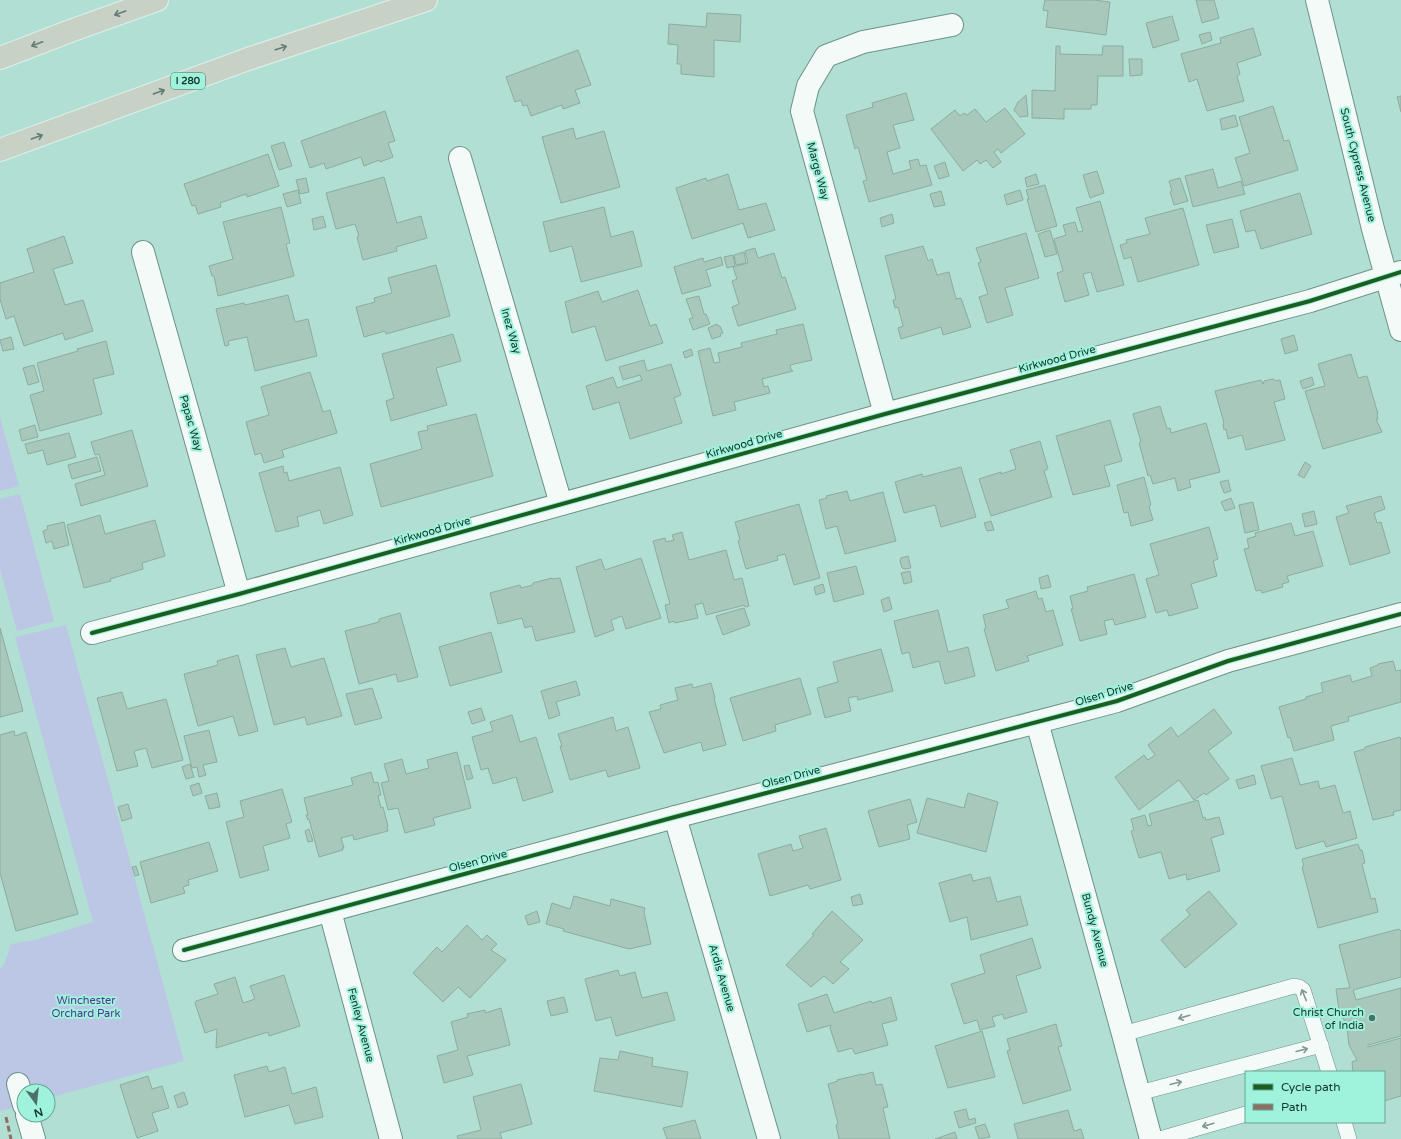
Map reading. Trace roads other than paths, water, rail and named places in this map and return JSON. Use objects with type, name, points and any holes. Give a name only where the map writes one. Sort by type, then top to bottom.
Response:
[{"type":"highway","points":[[0,58],[157,0]]},
{"type":"highway","name":"I 280","points":[[0,150],[248,59],[426,0]]},
{"type":"street","name":"South Cypress Avenue","points":[[1317,0],[1393,275],[1401,330]]},
{"type":"street","name":"Marge Way","points":[[885,414],[802,112],[808,86],[826,56],[863,42],[952,25]]},
{"type":"street","name":"Inez Way","points":[[460,158],[562,504]]},
{"type":"street","name":"Papac Way","points":[[143,252],[239,594]]},
{"type":"street","name":"Kirkwood Drive","points":[[92,633],[239,594],[885,414],[1310,301],[1393,275]]},
{"type":"street","name":"Olsen Drive","points":[[184,950],[675,817],[1117,701],[1228,661],[1401,614]]},
{"type":"street","name":"Bundy Avenue","points":[[1037,722],[1151,1139]]},
{"type":"street","name":"Ardis Avenue","points":[[675,817],[769,1139]]},
{"type":"street","name":"Fenley Avenue","points":[[330,911],[391,1139]]},
{"type":"street","points":[[29,1123],[34,1139]]},
{"type":"lane","points":[[1123,1034],[1294,986],[1303,990],[1329,1071]]},
{"type":"lane","points":[[1139,1093],[1321,1046]]},
{"type":"lane","points":[[1160,1139],[1245,1114]]},
{"type":"lane","points":[[1344,1123],[1349,1139]]},
{"type":"place","name":"Christ Church of India","points":[[1372,1018]]},
{"type":"park label","name":"Winchester Orchard Park","points":[[86,1006]]}]
